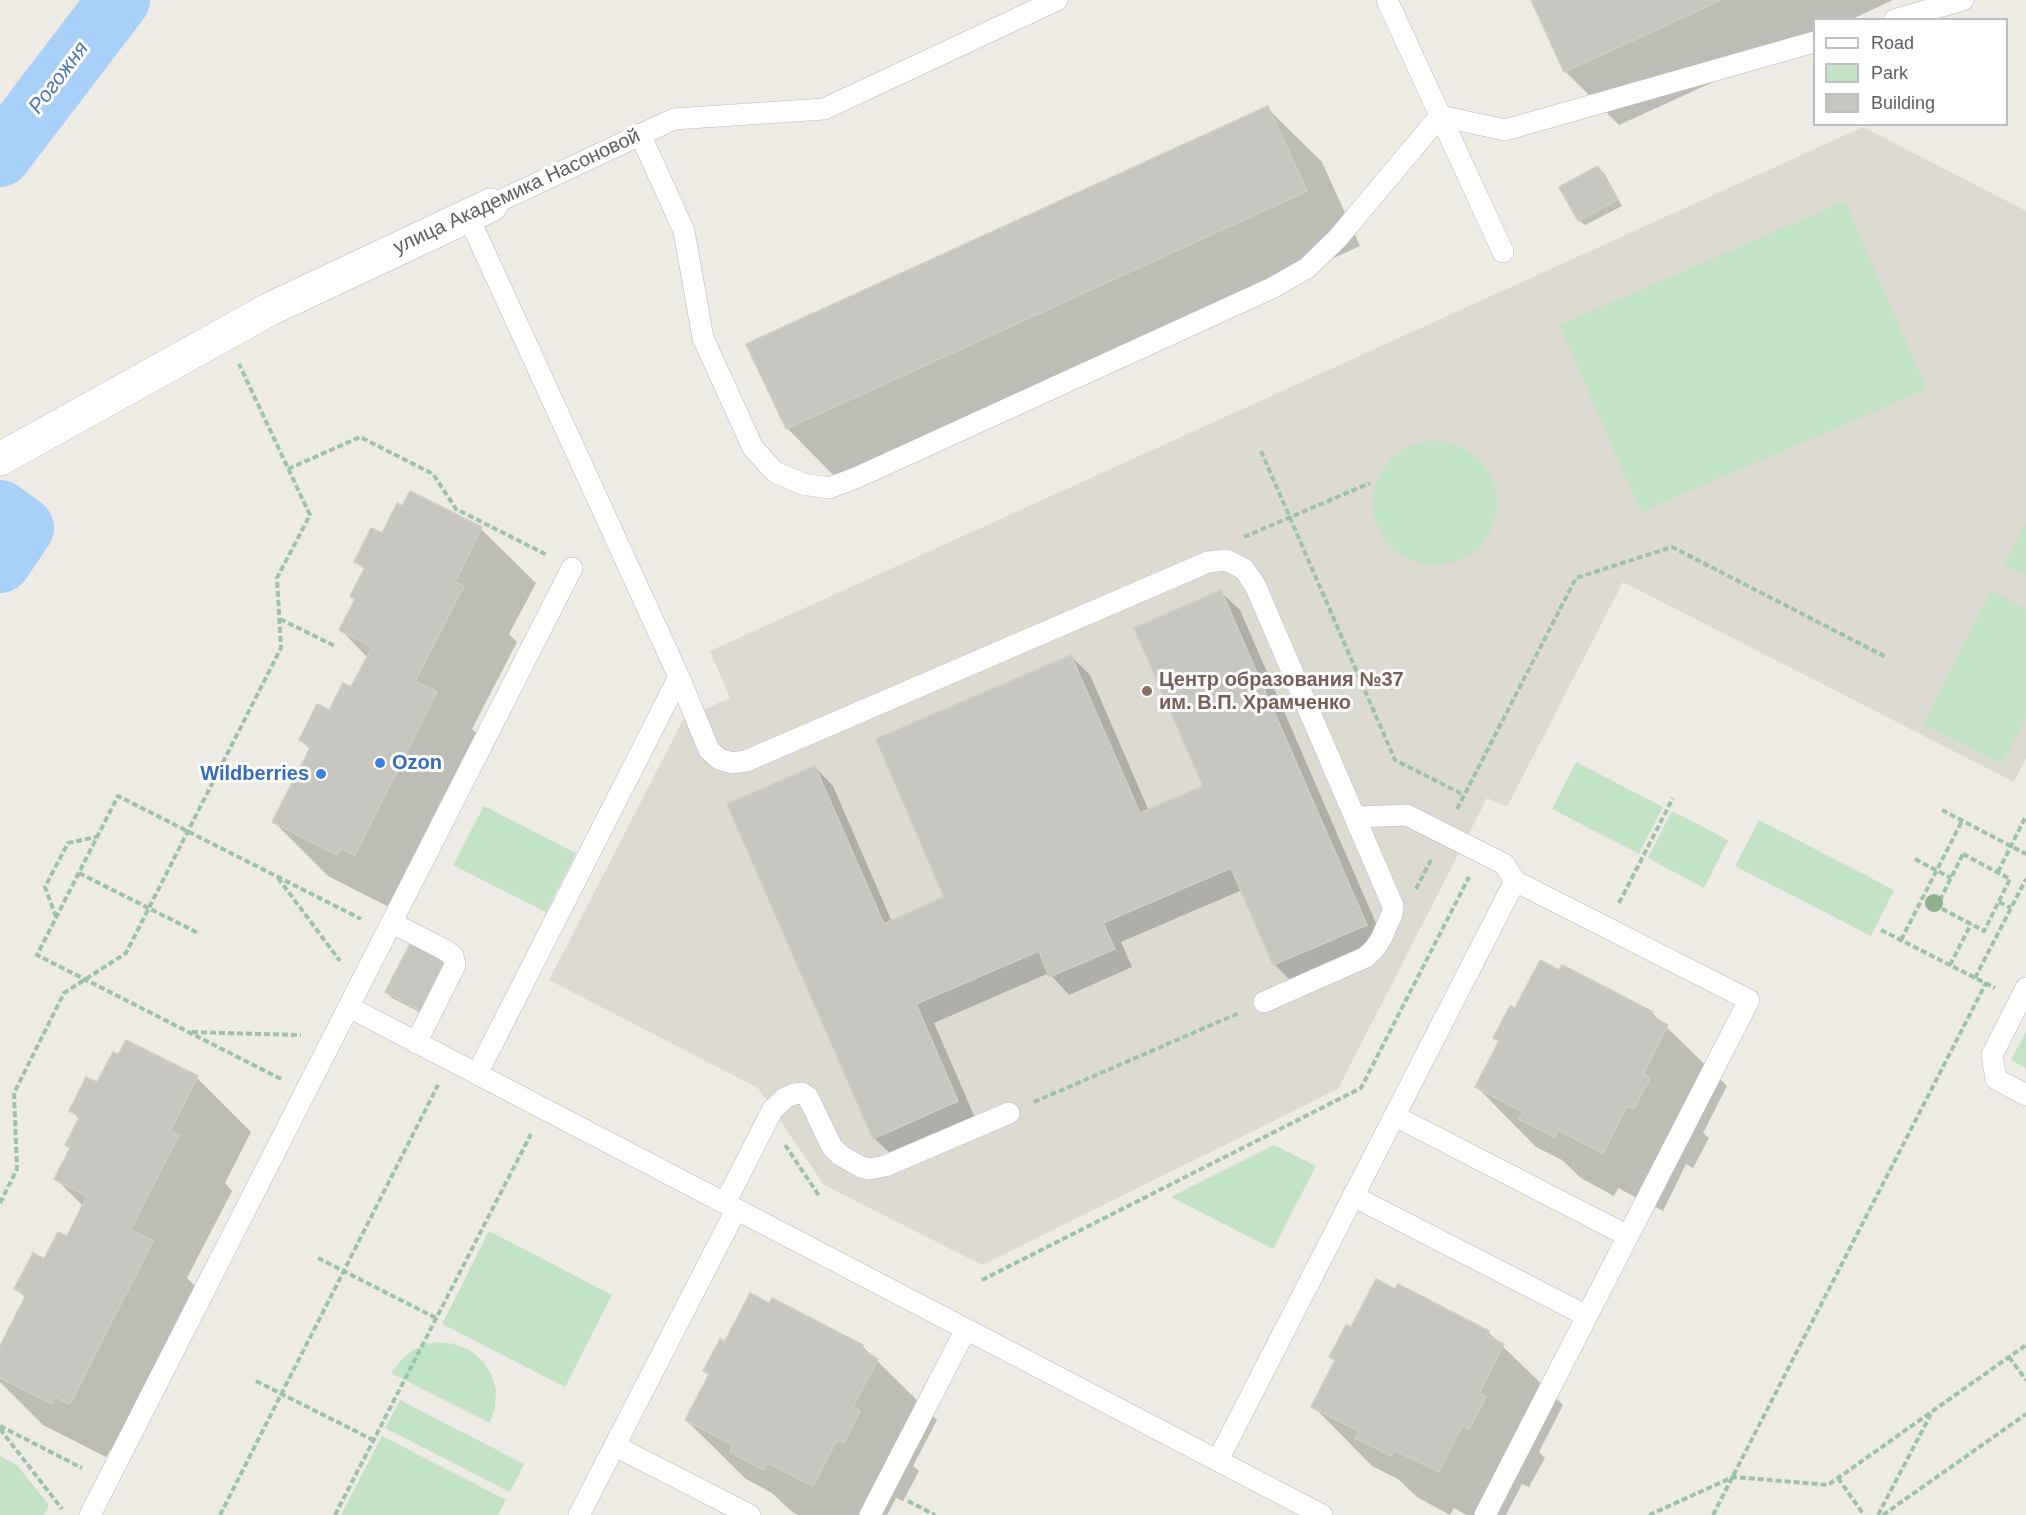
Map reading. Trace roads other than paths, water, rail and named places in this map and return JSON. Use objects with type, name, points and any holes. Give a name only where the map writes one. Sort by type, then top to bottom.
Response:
[{"type":"street","name":"улица Академика Насоновой","points":[[0,459],[270,309],[479,210]]},
{"type":"lane","name":"улица Академика Насоновой","points":[[479,210],[674,118],[824,110],[1057,0]]},
{"type":"lane","points":[[1387,0],[1503,252]]},
{"type":"lane","points":[[1901,18],[1962,0]]},
{"type":"lane","points":[[1440,116],[1505,130],[1813,43]]},
{"type":"lane","points":[[640,134],[684,231],[703,338],[753,448],[775,472],[803,484],[829,488],[858,477],[1272,288],[1308,268],[1337,239],[1440,116]]},
{"type":"lane","points":[[479,210],[680,677],[709,750],[719,759],[732,763],[746,761],[1208,562],[1226,560],[1244,569],[1255,585],[1393,906],[1392,915],[1375,948],[1366,957],[1264,1002]]},
{"type":"lane","points":[[90,1515],[572,568]]},
{"type":"lane","points":[[477,1074],[680,677]]},
{"type":"lane","points":[[1356,817],[1407,814],[1504,864],[1515,881],[1749,1000],[1485,1515]]},
{"type":"lane","points":[[1218,1460],[1515,881]]},
{"type":"lane","points":[[389,928],[445,950],[453,956],[455,965],[416,1043]]},
{"type":"lane","points":[[2023,995],[1992,1055],[1996,1079],[2026,1095]]},
{"type":"lane","points":[[349,1007],[1322,1515]]},
{"type":"lane","points":[[579,1515],[615,1446],[731,1206],[773,1109],[785,1098],[801,1093],[808,1097],[813,1103],[827,1137],[840,1155],[861,1167],[878,1169],[1009,1113]]},
{"type":"lane","points":[[1395,1116],[1628,1236]]},
{"type":"lane","points":[[1353,1196],[1587,1316]]},
{"type":"lane","points":[[870,1515],[966,1329]]},
{"type":"lane","points":[[615,1446],[750,1515]]},
{"type":"waterway","name":"Рогожня","points":[[0,156],[119,0]]},
{"type":"waterway","name":"Рогожня","points":[[0,511],[23,528],[0,562]]},
{"type":"place","name":"Центр образования №37 им. В.П. Храмченко","points":[[1147,691]]},
{"type":"place","name":"Ozon","points":[[380,763]]},
{"type":"place","name":"Wildberries","points":[[321,774]]}]
